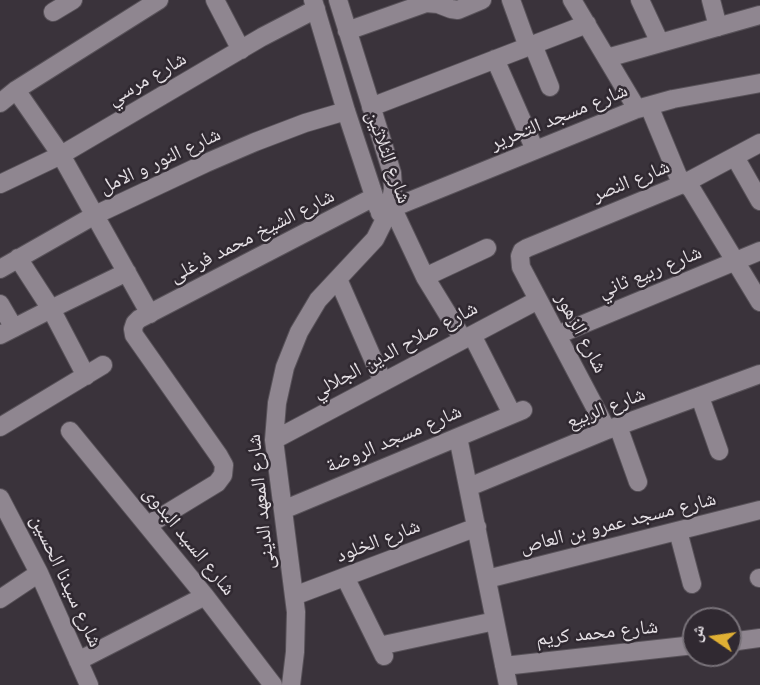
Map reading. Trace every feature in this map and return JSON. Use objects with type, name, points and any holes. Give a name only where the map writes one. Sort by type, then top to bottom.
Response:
[{"type":"street","points":[[53,12],[73,0]]},
{"type":"street","points":[[0,102],[159,0]]},
{"type":"street","points":[[215,0],[241,50]]},
{"type":"street","name":"شارع الثلاثين","points":[[338,0],[393,181],[393,189],[384,210]]},
{"type":"street","points":[[347,31],[420,4],[438,2],[458,10],[482,0]]},
{"type":"street","points":[[511,0],[550,87]]},
{"type":"street","points":[[572,0],[607,58],[643,107],[678,176],[692,190],[760,302]]},
{"type":"street","points":[[640,0],[660,43]]},
{"type":"street","points":[[711,0],[718,27]]},
{"type":"street","name":"شارع مرسي","points":[[0,184],[61,155],[241,50],[314,4]]},
{"type":"street","name":"شارع الثلاثين","points":[[314,4],[346,111],[384,210]]},
{"type":"street","points":[[607,58],[760,15]]},
{"type":"street","points":[[371,107],[587,24]]},
{"type":"street","points":[[495,59],[535,150]]},
{"type":"street","name":"شارع مسجد التحرير","points":[[384,210],[643,107],[760,83]]},
{"type":"street","points":[[16,90],[61,155],[150,314],[135,323],[134,335],[224,465],[223,475],[217,483],[148,525]]},
{"type":"street","name":"شارع النور و الامل","points":[[0,269],[95,215],[206,164],[305,123],[346,111]]},
{"type":"street","name":"شارع النصر","points":[[520,256],[527,248],[685,183],[760,143]]},
{"type":"street","points":[[735,157],[760,201]]},
{"type":"street","points":[[384,210],[425,277],[467,337]]},
{"type":"street","name":"شارع المعهد الدينى","points":[[269,684],[292,677],[296,631],[294,596],[274,440],[277,403],[285,367],[299,332],[318,300],[375,239],[384,210]]},
{"type":"street","name":"شارع الشيخ محمد فرغلى","points":[[150,314],[384,210]]},
{"type":"street","points":[[425,277],[487,248]]},
{"type":"street","name":"شارع ربيع ثاني","points":[[557,335],[760,251]]},
{"type":"street","name":"شارع الزهور","points":[[520,256],[521,267],[538,300],[612,428],[638,482]]},
{"type":"street","points":[[18,258],[51,309],[86,376]]},
{"type":"street","points":[[0,304],[7,332],[126,272]]},
{"type":"street","points":[[338,279],[383,382]]},
{"type":"street","name":"شارع صلاح الدين الجلالي","points":[[274,440],[538,300]]},
{"type":"street","name":"شارع مسجد الروضة","points":[[282,510],[518,412],[467,337]]},
{"type":"street","points":[[0,427],[103,365]]},
{"type":"street","name":"شارع الربيع","points":[[469,487],[612,428],[760,374]]},
{"type":"street","points":[[700,397],[719,451]]},
{"type":"street","name":"شارع السيد البدوى","points":[[70,431],[205,596],[269,684]]},
{"type":"street","points":[[458,437],[508,685]]},
{"type":"street","name":"شارع سيدنا الحسين","points":[[0,498],[39,573],[89,685]]},
{"type":"street","name":"شارع مسجد عمرو بن العاص","points":[[487,579],[760,510]]},
{"type":"street","name":"شارع الخلود","points":[[294,596],[477,527]]},
{"type":"street","points":[[678,531],[692,584]]},
{"type":"street","points":[[0,599],[39,573]]},
{"type":"street","points":[[345,577],[382,651],[495,621]]},
{"type":"street","points":[[78,661],[205,596]]},
{"type":"street","points":[[742,640],[760,638]]},
{"type":"street","name":"شارع محمد كريم","points":[[504,666],[682,646]]}]
